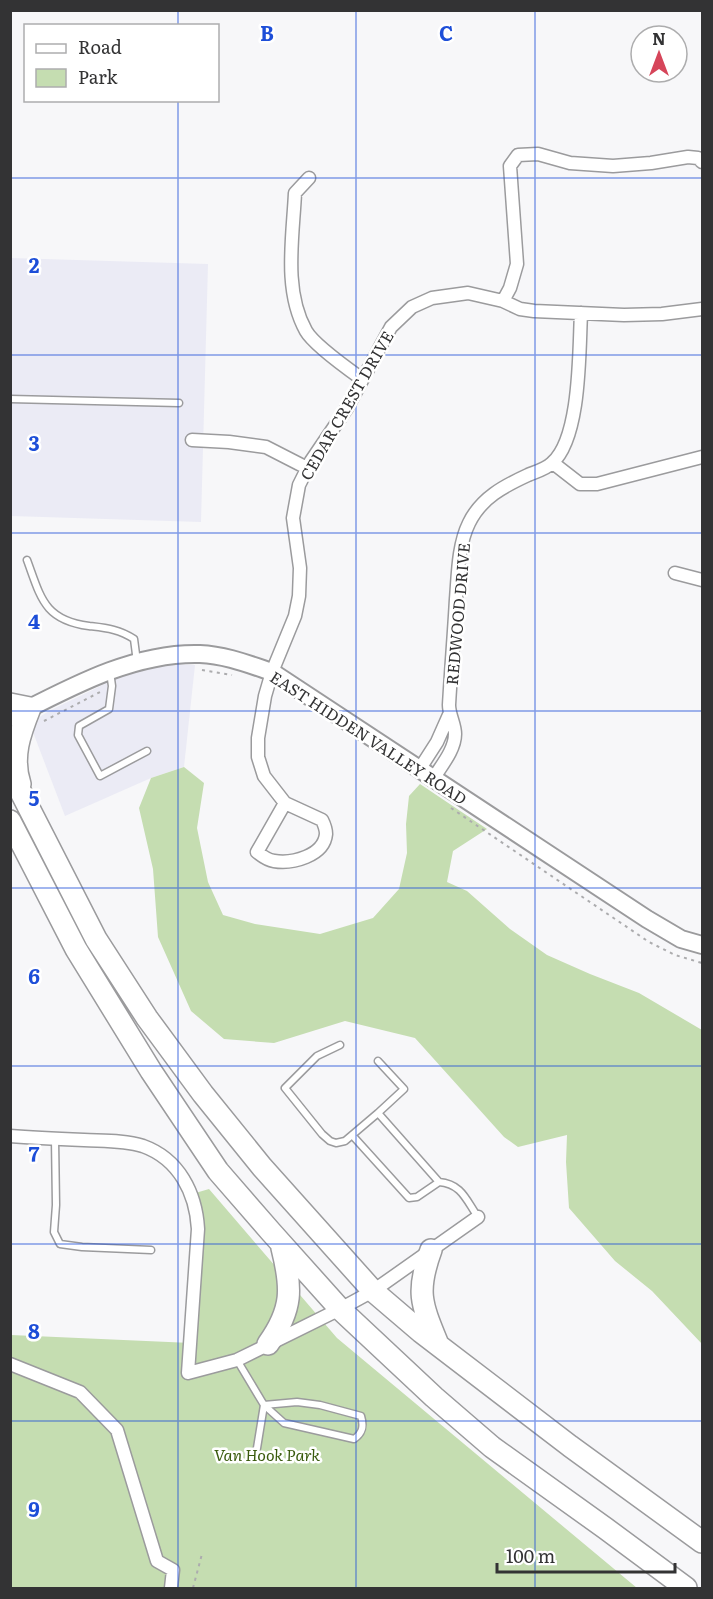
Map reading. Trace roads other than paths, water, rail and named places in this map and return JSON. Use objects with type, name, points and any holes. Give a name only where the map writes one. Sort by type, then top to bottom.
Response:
[{"type":"highway","points":[[24,798],[15,771],[15,757],[26,705]]},
{"type":"highway","points":[[10,771],[96,939],[147,1018],[203,1094],[262,1167],[373,1291],[570,1446],[702,1542]]},
{"type":"highway","points":[[10,821],[76,949],[151,1071],[218,1171],[282,1244],[340,1309],[492,1447],[686,1588]]},
{"type":"highway","points":[[268,1344],[284,1317],[289,1296],[289,1276],[282,1244]]},
{"type":"highway","points":[[431,1250],[422,1275],[421,1292],[426,1316],[439,1345]]},
{"type":"main road","name":"EAST HIDDEN VALLEY ROAD","points":[[10,718],[26,705],[111,679],[137,662],[165,655],[202,654],[236,659],[272,672],[647,919],[681,939],[702,945]]},
{"type":"street","points":[[503,301],[510,288],[517,264],[510,166],[518,155],[538,154],[570,163],[613,166],[688,157],[698,158],[702,162]]},
{"type":"street","points":[[309,178],[295,193],[292,284],[295,300],[306,332],[327,352],[362,379]]},
{"type":"street","name":"CEDAR CREST DRIVE","points":[[285,802],[264,776],[258,757],[265,696],[299,596],[300,568],[293,518],[298,485],[334,430],[391,327],[412,307],[432,298],[468,293],[503,301],[520,309],[624,315],[662,314],[702,309]]},
{"type":"street","points":[[581,313],[577,382],[571,427],[566,444],[553,463],[580,484],[597,484],[702,457]]},
{"type":"street","points":[[192,440],[266,447],[307,468]]},
{"type":"street","name":"REDWOOD DRIVE","points":[[426,774],[449,715],[459,570],[468,524],[484,501],[507,485],[553,463]]},
{"type":"street","points":[[675,573],[702,580]]},
{"type":"street","points":[[285,802],[322,820],[326,832],[323,843],[315,852],[290,861],[273,861],[257,852],[285,802]]},
{"type":"street","points":[[10,1136],[121,1142],[143,1146],[159,1154],[173,1165],[184,1179],[197,1211],[198,1229],[188,1373],[237,1360],[340,1309],[373,1291],[478,1217]]},
{"type":"street","points":[[10,1364],[80,1392],[117,1430],[157,1561],[173,1570],[171,1588]]},
{"type":"lane","points":[[10,399],[180,403]]},
{"type":"lane","points":[[27,560],[41,597],[55,615],[64,621],[120,630],[134,639],[137,662]]},
{"type":"lane","points":[[111,679],[110,709],[79,726],[78,735],[100,776],[147,751]]},
{"type":"lane","points":[[340,1045],[317,1056],[285,1088],[330,1141],[336,1143],[345,1140],[404,1089],[378,1061]]},
{"type":"lane","points":[[378,1113],[439,1182]]},
{"type":"lane","points":[[352,1135],[409,1198],[417,1197],[439,1182],[450,1183],[457,1186],[478,1217]]},
{"type":"lane","points":[[55,1138],[54,1232],[60,1244],[152,1250]]},
{"type":"lane","points":[[237,1360],[264,1405],[284,1423],[300,1424],[354,1439],[360,1435],[363,1424],[361,1416],[320,1405],[306,1406],[297,1402],[264,1405]]},
{"type":"lane","points":[[257,1448],[264,1405]]},
{"type":"lane","points":[[318,1413],[320,1405]]},
{"type":"lane","points":[[331,1415],[333,1408]]},
{"type":"lane","points":[[342,1419],[345,1411]]},
{"type":"park label","name":"Van Hook Park","points":[[267,1454]]}]
